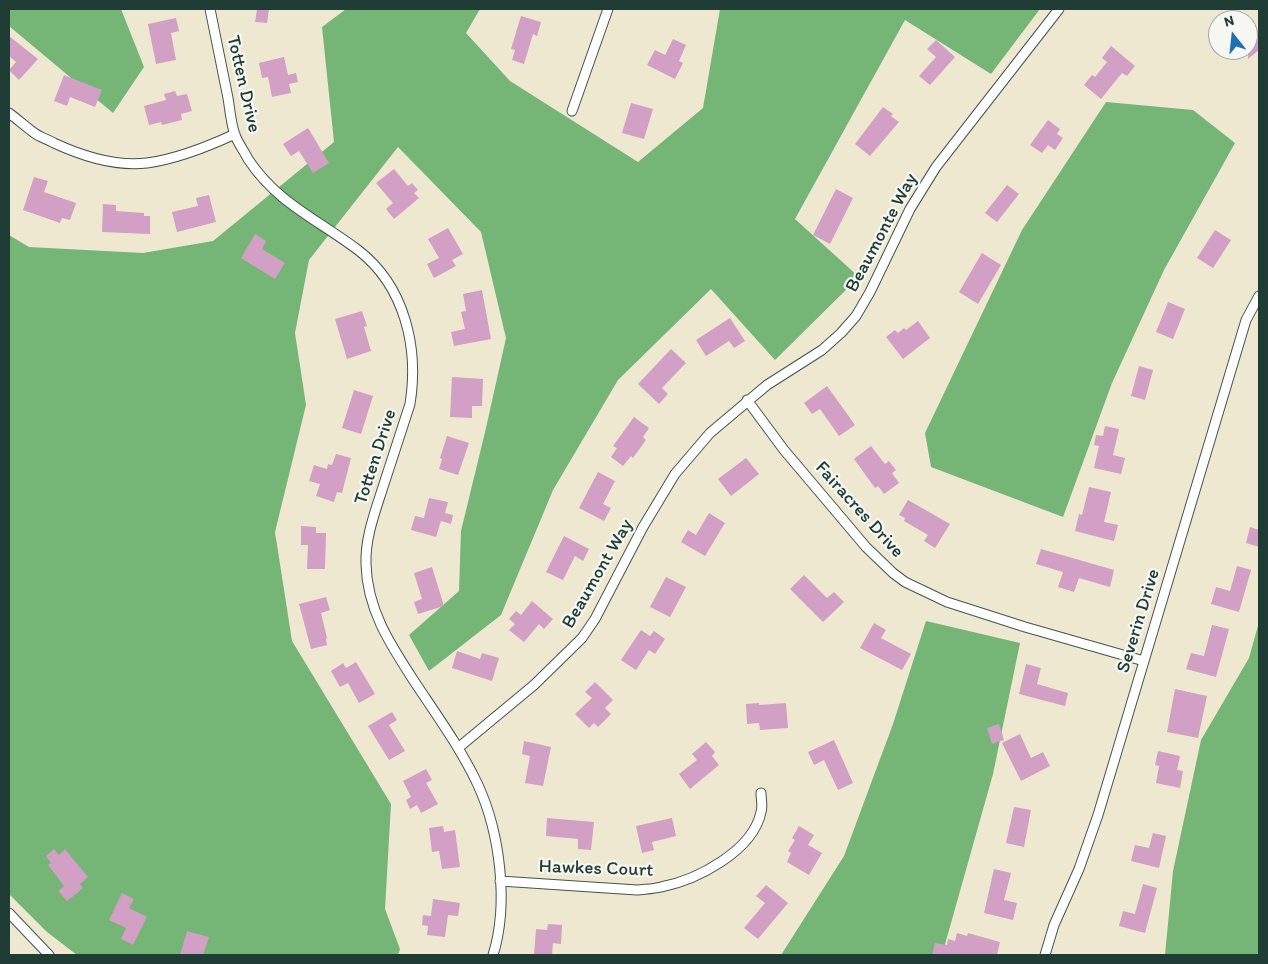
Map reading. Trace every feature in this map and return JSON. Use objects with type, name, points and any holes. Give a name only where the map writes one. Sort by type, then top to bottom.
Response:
[{"type":"street","name":"Totten Drive","points":[[210,9],[235,134],[248,158],[268,185],[288,203],[365,257],[388,281],[400,306],[408,332],[413,356],[410,404],[370,526],[366,550],[367,583],[374,611],[387,639],[458,748],[478,785],[488,814],[497,852],[500,881],[500,916],[493,955]]},
{"type":"street","points":[[572,111],[608,9]]},
{"type":"street","name":"Beaumonte Way","points":[[747,400],[822,350],[856,316],[870,292],[910,209],[936,167],[1059,9]]},
{"type":"street","points":[[9,113],[34,134],[76,153],[97,160],[135,164],[148,163],[194,151],[235,134]]},
{"type":"street","name":"Severin Drive","points":[[1046,955],[1054,925],[1079,869],[1098,815],[1246,320],[1259,296]]},
{"type":"street","name":"Fairacres Drive","points":[[747,400],[784,450],[866,547],[905,582],[947,602],[1025,627],[1144,661]]},
{"type":"street","name":"Beaumont Way","points":[[458,748],[534,685],[582,638],[595,619],[643,527],[675,474],[710,433],[747,400]]},
{"type":"street","name":"Hawkes Court","points":[[500,881],[638,890],[659,888],[678,883],[700,874],[717,864],[748,838],[758,822],[762,810],[761,793]]},
{"type":"street","points":[[9,913],[49,955]]},
{"type":"green space","points":[[9,9],[121,9],[144,67],[113,113],[9,26]]},
{"type":"green space","points":[[346,9],[480,9],[466,33],[510,81],[638,162],[703,108],[720,9],[1040,9],[991,74],[905,20],[795,219],[859,277],[775,360],[711,289],[618,380],[553,490],[501,615],[429,671],[409,635],[459,591],[461,531],[506,338],[481,232],[398,147],[309,260],[295,333],[306,405],[275,532],[292,641],[391,804],[385,909],[400,949],[398,955],[77,955],[47,932],[9,894],[9,235],[29,247],[143,253],[213,241],[334,142],[322,27]]},
{"type":"green space","points":[[1106,102],[1193,110],[1235,143],[1164,270],[1112,383],[1063,517],[931,467],[925,433],[1022,230]]},
{"type":"green space","points":[[926,621],[1020,643],[993,774],[942,955],[781,955],[844,856],[893,724]]},
{"type":"green space","points":[[1259,622],[1259,955],[1165,955],[1173,871],[1201,740],[1249,658]]},
{"type":"building","points":[[257,9],[269,9],[267,23],[255,22]]},
{"type":"building","points":[[521,16],[541,22],[537,36],[533,34],[524,64],[512,60],[515,50],[511,49]]},
{"type":"building","points":[[176,18],[179,31],[171,33],[176,60],[156,64],[148,24]]},
{"type":"building","points":[[9,36],[38,59],[19,80],[9,70],[16,62],[9,56]]},
{"type":"building","points":[[673,39],[686,45],[679,61],[683,63],[675,79],[647,65],[655,50],[665,55]]},
{"type":"building","points":[[936,40],[955,57],[930,85],[919,76],[936,57],[927,49]]},
{"type":"building","points":[[1111,46],[1135,66],[1127,76],[1122,73],[1101,99],[1084,85],[1092,75],[1095,77],[1107,62],[1102,58]]},
{"type":"building","points":[[284,57],[288,75],[296,73],[298,82],[289,84],[291,93],[272,97],[268,77],[262,78],[259,63]]},
{"type":"building","points":[[64,75],[102,90],[95,107],[70,97],[67,106],[54,101]]},
{"type":"building","points":[[175,91],[177,96],[187,94],[192,111],[181,114],[182,120],[162,125],[161,122],[149,125],[144,106],[166,100],[164,94]]},
{"type":"building","points":[[631,103],[653,109],[644,139],[622,133]]},
{"type":"building","points":[[883,107],[893,114],[891,116],[899,122],[870,156],[855,144]]},
{"type":"building","points":[[1048,120],[1060,129],[1057,134],[1063,138],[1055,150],[1048,145],[1042,153],[1030,145]]},
{"type":"building","points":[[308,128],[329,163],[313,173],[299,151],[291,156],[283,144]]},
{"type":"building","points":[[394,169],[408,186],[412,183],[418,190],[414,193],[419,198],[394,219],[386,209],[393,203],[376,183]]},
{"type":"building","points":[[34,177],[48,181],[44,192],[76,203],[70,220],[62,218],[60,223],[23,210]]},
{"type":"building","points":[[1007,185],[1019,194],[997,222],[985,213]]},
{"type":"building","points":[[836,189],[853,198],[830,244],[813,235]]},
{"type":"building","points":[[209,195],[216,222],[177,232],[172,212],[198,206],[196,198]]},
{"type":"building","points":[[103,204],[116,205],[116,211],[144,213],[144,216],[150,216],[150,234],[102,232]]},
{"type":"building","points":[[448,228],[463,254],[452,260],[456,266],[434,278],[427,264],[439,258],[428,239]]},
{"type":"building","points":[[1215,230],[1231,240],[1213,268],[1197,258]]},
{"type":"building","points":[[255,234],[266,241],[262,249],[285,263],[275,279],[241,258]]},
{"type":"building","points":[[982,253],[1001,265],[978,304],[959,292]]},
{"type":"building","points":[[482,290],[491,339],[454,346],[451,332],[465,329],[461,312],[466,311],[463,294]]},
{"type":"building","points":[[1168,302],[1185,309],[1173,339],[1156,332]]},
{"type":"building","points":[[362,311],[367,326],[364,327],[371,351],[347,359],[335,319]]},
{"type":"building","points":[[730,318],[745,341],[734,348],[729,341],[706,356],[696,340]]},
{"type":"building","points":[[918,321],[930,338],[903,359],[886,337],[895,330],[898,333],[904,328],[906,330]]},
{"type":"building","points":[[671,349],[686,363],[662,388],[668,394],[659,404],[638,384]]},
{"type":"building","points":[[1139,366],[1153,370],[1145,400],[1131,396]]},
{"type":"building","points":[[452,377],[483,379],[482,406],[472,406],[472,418],[450,417]]},
{"type":"building","points":[[827,386],[855,425],[839,436],[820,409],[812,414],[804,403]]},
{"type":"building","points":[[354,390],[373,396],[361,434],[342,428]]},
{"type":"building","points":[[634,417],[649,428],[643,437],[646,440],[633,458],[631,456],[623,466],[611,457],[617,448],[613,446]]},
{"type":"building","points":[[1105,426],[1119,429],[1113,455],[1125,458],[1121,474],[1094,468],[1099,446],[1094,445],[1096,435],[1103,436]]},
{"type":"building","points":[[447,436],[469,443],[458,475],[439,469],[442,459],[440,458]]},
{"type":"building","points":[[871,446],[885,464],[889,461],[896,470],[892,473],[899,483],[884,494],[878,486],[875,488],[854,459]]},
{"type":"building","points":[[336,454],[351,458],[342,493],[337,492],[334,502],[316,496],[320,484],[309,481],[314,465],[327,469],[328,464],[332,465]]},
{"type":"building","points":[[746,458],[759,474],[731,496],[718,479]]},
{"type":"building","points":[[598,472],[615,481],[603,504],[611,508],[604,521],[579,508]]},
{"type":"building","points":[[1089,487],[1111,492],[1104,522],[1118,525],[1114,541],[1075,531],[1079,514],[1082,515]]},
{"type":"building","points":[[429,498],[448,502],[445,513],[453,515],[451,524],[441,521],[436,537],[411,530],[415,516],[424,518]]},
{"type":"building","points":[[908,500],[950,524],[935,548],[924,541],[928,535],[904,521],[905,518],[899,515]]},
{"type":"building","points":[[709,513],[725,523],[705,556],[681,542],[688,530],[696,535]]},
{"type":"building","points":[[301,526],[316,527],[316,533],[326,533],[325,569],[307,569],[308,545],[301,545]]},
{"type":"building","points":[[1250,527],[1259,530],[1259,547],[1246,543]]},
{"type":"building","points":[[564,536],[589,549],[583,561],[575,556],[563,580],[546,572]]},
{"type":"building","points":[[1041,549],[1114,570],[1110,587],[1079,578],[1074,592],[1058,587],[1063,572],[1036,564]]},
{"type":"building","points":[[1237,566],[1251,570],[1239,612],[1211,604],[1216,587],[1230,591]]},
{"type":"building","points":[[432,567],[444,606],[418,614],[414,602],[422,599],[414,573]]},
{"type":"building","points":[[804,575],[827,598],[834,592],[844,602],[823,622],[790,589]]},
{"type":"building","points":[[666,577],[686,587],[670,617],[650,607]]},
{"type":"building","points":[[326,597],[330,610],[321,613],[327,645],[311,649],[299,604]]},
{"type":"building","points":[[532,601],[553,619],[544,629],[539,624],[524,642],[509,630],[515,624],[509,619],[516,611],[521,615]]},
{"type":"building","points":[[874,623],[886,630],[881,638],[911,654],[902,670],[860,648]]},
{"type":"building","points":[[1212,625],[1229,629],[1216,677],[1186,669],[1191,653],[1204,656]]},
{"type":"building","points":[[641,630],[650,636],[654,631],[665,639],[655,654],[649,650],[636,670],[621,660]]},
{"type":"building","points":[[457,651],[480,659],[482,653],[499,658],[492,681],[452,668]]},
{"type":"building","points":[[356,662],[375,694],[359,703],[348,683],[340,687],[331,671],[343,663],[346,668]]},
{"type":"building","points":[[1026,664],[1041,668],[1037,684],[1068,693],[1065,706],[1019,694]]},
{"type":"building","points":[[595,682],[613,700],[605,708],[611,714],[598,727],[594,723],[589,728],[575,714],[592,698],[585,692]]},
{"type":"building","points":[[1175,689],[1207,696],[1198,738],[1167,732]]},
{"type":"building","points":[[759,703],[759,705],[786,703],[788,728],[760,730],[759,723],[747,724],[746,704]]},
{"type":"building","points":[[392,712],[397,720],[389,725],[405,751],[389,760],[368,726]]},
{"type":"building","points":[[999,724],[1004,740],[992,744],[987,728]]},
{"type":"building","points":[[1020,734],[1031,758],[1043,752],[1050,766],[1021,781],[1002,743]]},
{"type":"building","points":[[834,740],[853,783],[838,790],[824,760],[814,765],[808,752]]},
{"type":"building","points":[[524,741],[551,747],[543,786],[525,783],[530,756],[522,754]]},
{"type":"building","points":[[706,742],[715,752],[712,756],[719,765],[690,789],[679,774],[697,760],[692,754]]},
{"type":"building","points":[[1158,751],[1180,756],[1177,770],[1183,771],[1180,788],[1156,783],[1159,766],[1155,765]]},
{"type":"building","points":[[426,769],[432,780],[426,783],[438,804],[421,813],[417,805],[410,809],[406,800],[411,797],[403,781]]},
{"type":"building","points":[[1014,807],[1031,810],[1024,847],[1006,843]]},
{"type":"building","points":[[547,818],[594,822],[591,850],[578,849],[578,839],[546,836]]},
{"type":"building","points":[[672,818],[676,836],[652,842],[654,850],[642,853],[636,826]]},
{"type":"building","points":[[443,826],[444,832],[455,830],[460,867],[442,869],[439,851],[432,852],[429,828]]},
{"type":"building","points":[[799,826],[814,835],[808,845],[822,853],[809,875],[787,862],[791,853],[788,851],[795,840],[792,838]]},
{"type":"building","points":[[1153,833],[1166,836],[1159,868],[1131,861],[1135,845],[1149,848]]},
{"type":"building","points":[[54,849],[59,855],[65,849],[88,877],[80,884],[83,888],[67,901],[58,891],[64,886],[48,865],[51,863],[46,856]]},
{"type":"building","points":[[994,869],[1011,873],[1004,900],[1017,903],[1013,920],[984,913]]},
{"type":"building","points":[[1143,884],[1157,888],[1145,933],[1119,926],[1123,911],[1135,914]]},
{"type":"building","points":[[766,885],[788,903],[758,939],[744,928],[765,903],[756,896]]},
{"type":"building","points":[[122,893],[134,899],[129,908],[147,917],[133,945],[121,939],[126,928],[109,920]]},
{"type":"building","points":[[433,899],[460,903],[458,916],[448,915],[445,937],[427,935],[428,926],[422,925],[423,915],[431,916]]},
{"type":"building","points":[[548,924],[562,925],[561,944],[553,943],[552,955],[534,955],[536,929],[547,930]]},
{"type":"building","points":[[187,931],[209,937],[203,955],[180,955]]},
{"type":"building","points":[[957,933],[967,936],[968,933],[1000,942],[997,955],[932,955],[935,943],[947,945],[948,939],[955,941]]}]
